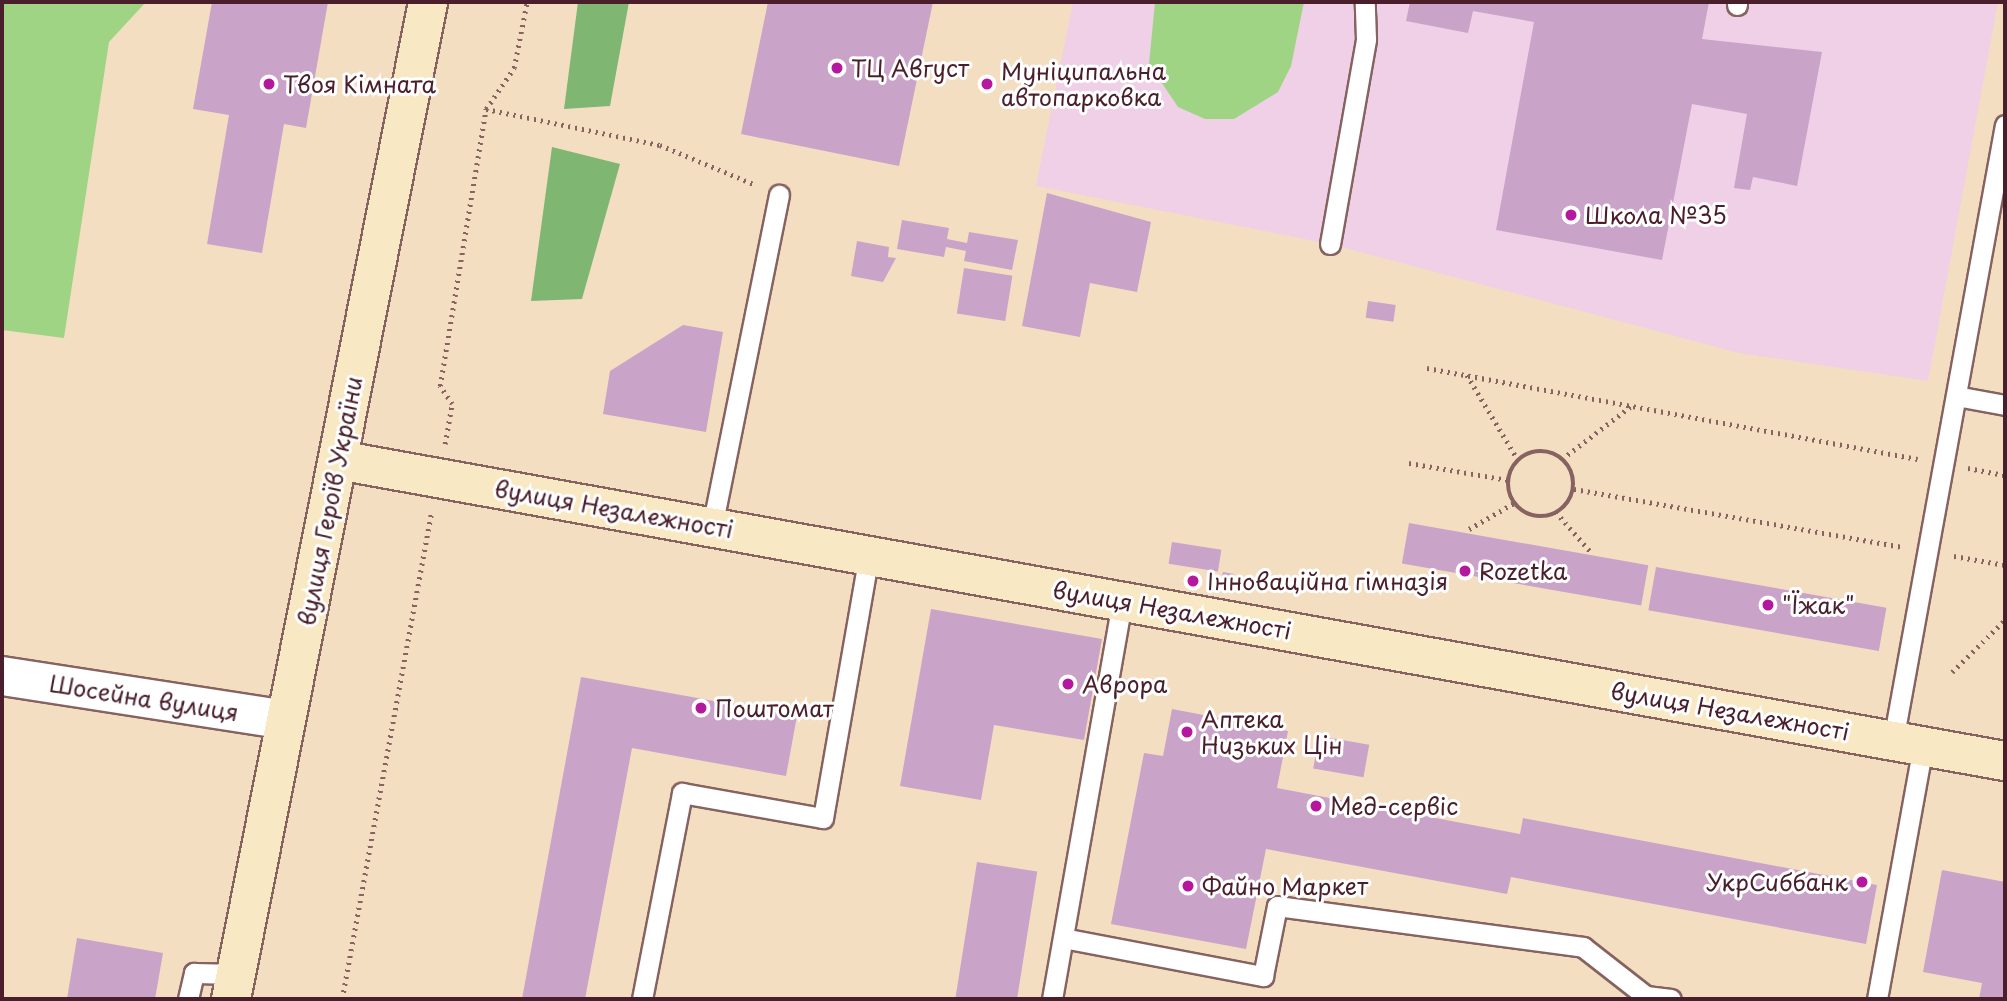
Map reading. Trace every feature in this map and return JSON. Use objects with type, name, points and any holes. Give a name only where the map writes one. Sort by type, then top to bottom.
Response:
[{"type":"main road","name":"вулиця Героїв України","points":[[233,987],[428,2]]},
{"type":"main road","name":"вулиця Незалежності","points":[[338,460],[2005,761]]},
{"type":"street","name":"Шосейна вулиця","points":[[2,676],[286,720]]},
{"type":"lane","points":[[1330,244],[1366,39],[1364,2]]},
{"type":"lane","points":[[1877,999],[1928,551],[2005,125]]},
{"type":"lane","points":[[712,527],[779,195]]},
{"type":"lane","points":[[1956,396],[2005,405]]},
{"type":"lane","points":[[642,999],[682,793],[823,818],[869,555]]},
{"type":"lane","points":[[1052,999],[1122,601]]},
{"type":"lane","points":[[1063,938],[1263,976],[1277,906],[1583,947],[1646,996],[1671,999]]},
{"type":"lane","points":[[188,999],[194,972],[233,987]]},
{"type":"path","points":[[342,999],[452,404],[440,386],[486,109],[514,68],[527,2]]},
{"type":"path","points":[[486,109],[660,145],[779,195]]},
{"type":"path","points":[[1427,368],[2005,475]]},
{"type":"path","points":[[1467,375],[1518,460]]},
{"type":"path","points":[[1562,458],[1632,406]]},
{"type":"path","points":[[1562,458],[1536,451],[1518,460],[1508,480],[1514,503],[1537,517],[1556,513],[1574,489]]},
{"type":"path","points":[[1562,458],[1574,489]]},
{"type":"path","points":[[1409,463],[1508,480]]},
{"type":"path","points":[[1574,489],[2005,565]]},
{"type":"path","points":[[1469,530],[1514,503]]},
{"type":"path","points":[[1556,513],[1590,551]]},
{"type":"path","points":[[1952,672],[2005,620]]},
{"type":"shaded area","name":"Школа №35","points":[[1073,2],[1998,2],[1928,381],[1739,353],[1330,244],[1036,186]]},
{"type":"green space","points":[[2,2],[146,2],[109,42],[64,338],[2,330]]},
{"type":"green space","points":[[578,2],[629,2],[610,106],[564,109]]},
{"type":"green space","points":[[1155,2],[1304,2],[1291,66],[1278,92],[1234,119],[1205,119],[1178,107],[1149,64]]},
{"type":"green space","points":[[552,147],[620,164],[582,299],[531,301]]},
{"type":"building","points":[[212,2],[328,2],[306,128],[284,124],[262,253],[207,244],[229,115],[193,109]]},
{"type":"building","name":"ТЦ Август","points":[[768,2],[933,2],[899,166],[741,134]]},
{"type":"building","points":[[1410,2],[1709,2],[1702,39],[1822,52],[1797,186],[1753,177],[1750,190],[1734,188],[1747,114],[1692,104],[1662,260],[1496,230],[1534,22],[1473,11],[1468,33],[1406,21]]},
{"type":"building","points":[[1047,193],[1151,222],[1137,292],[1090,283],[1080,337],[1022,326]]},
{"type":"building","points":[[902,220],[949,228],[947,239],[967,243],[969,232],[1018,240],[1012,270],[964,261],[966,251],[946,247],[944,257],[897,249]]},
{"type":"building","points":[[857,241],[889,247],[888,257],[896,258],[883,282],[851,276]]},
{"type":"building","points":[[964,268],[1012,276],[1005,321],[957,313]]},
{"type":"building","points":[[1368,301],[1396,305],[1393,322],[1366,318]]},
{"type":"building","points":[[683,325],[723,332],[706,432],[603,414],[610,371]]},
{"type":"building","points":[[1409,523],[1648,565],[1641,606],[1402,563]]},
{"type":"building","points":[[1172,542],[1221,550],[1218,572],[1169,564]]},
{"type":"building","points":[[1656,567],[1886,608],[1879,651],[1648,610]]},
{"type":"building","points":[[1223,572],[1234,574],[1231,589],[1220,587]]},
{"type":"building","points":[[931,609],[1102,639],[1084,740],[994,725],[981,800],[900,786]]},
{"type":"building","points":[[581,677],[797,716],[786,776],[632,748],[585,999],[522,999]]},
{"type":"building","points":[[1172,709],[1288,731],[1277,788],[1520,834],[1523,818],[1877,885],[1866,944],[1511,877],[1507,894],[1266,849],[1246,949],[1111,924],[1144,753],[1163,756]]},
{"type":"building","points":[[1319,736],[1369,745],[1363,777],[1313,768]]},
{"type":"building","points":[[977,862],[1037,872],[1017,999],[955,999]]},
{"type":"building","points":[[1942,870],[2005,882],[2005,999],[1979,999],[1982,983],[1923,972]]},
{"type":"building","points":[[77,938],[163,953],[155,999],[67,999]]},
{"type":"place","name":"ТЦ Август","points":[[837,68]]},
{"type":"place","name":"Твоя Кімната","points":[[269,84]]},
{"type":"place","name":"Муніципальна автопарковка","points":[[987,84]]},
{"type":"place","name":"Школа №35","points":[[1571,215]]},
{"type":"place","name":"Rozetka","points":[[1465,571]]},
{"type":"place","name":"Інноваційна гімназія","points":[[1193,581]]},
{"type":"place","name":"\"Їжак\"","points":[[1768,605]]},
{"type":"place","name":"Аврора","points":[[1068,684]]},
{"type":"place","name":"Поштомат","points":[[701,708]]},
{"type":"place","name":"Аптека Низьких Цін","points":[[1187,732]]},
{"type":"place","name":"Мед-сервіс","points":[[1316,806]]},
{"type":"place","name":"УкрСиббанк","points":[[1862,882]]},
{"type":"place","name":"Файно Маркет","points":[[1188,886]]}]
